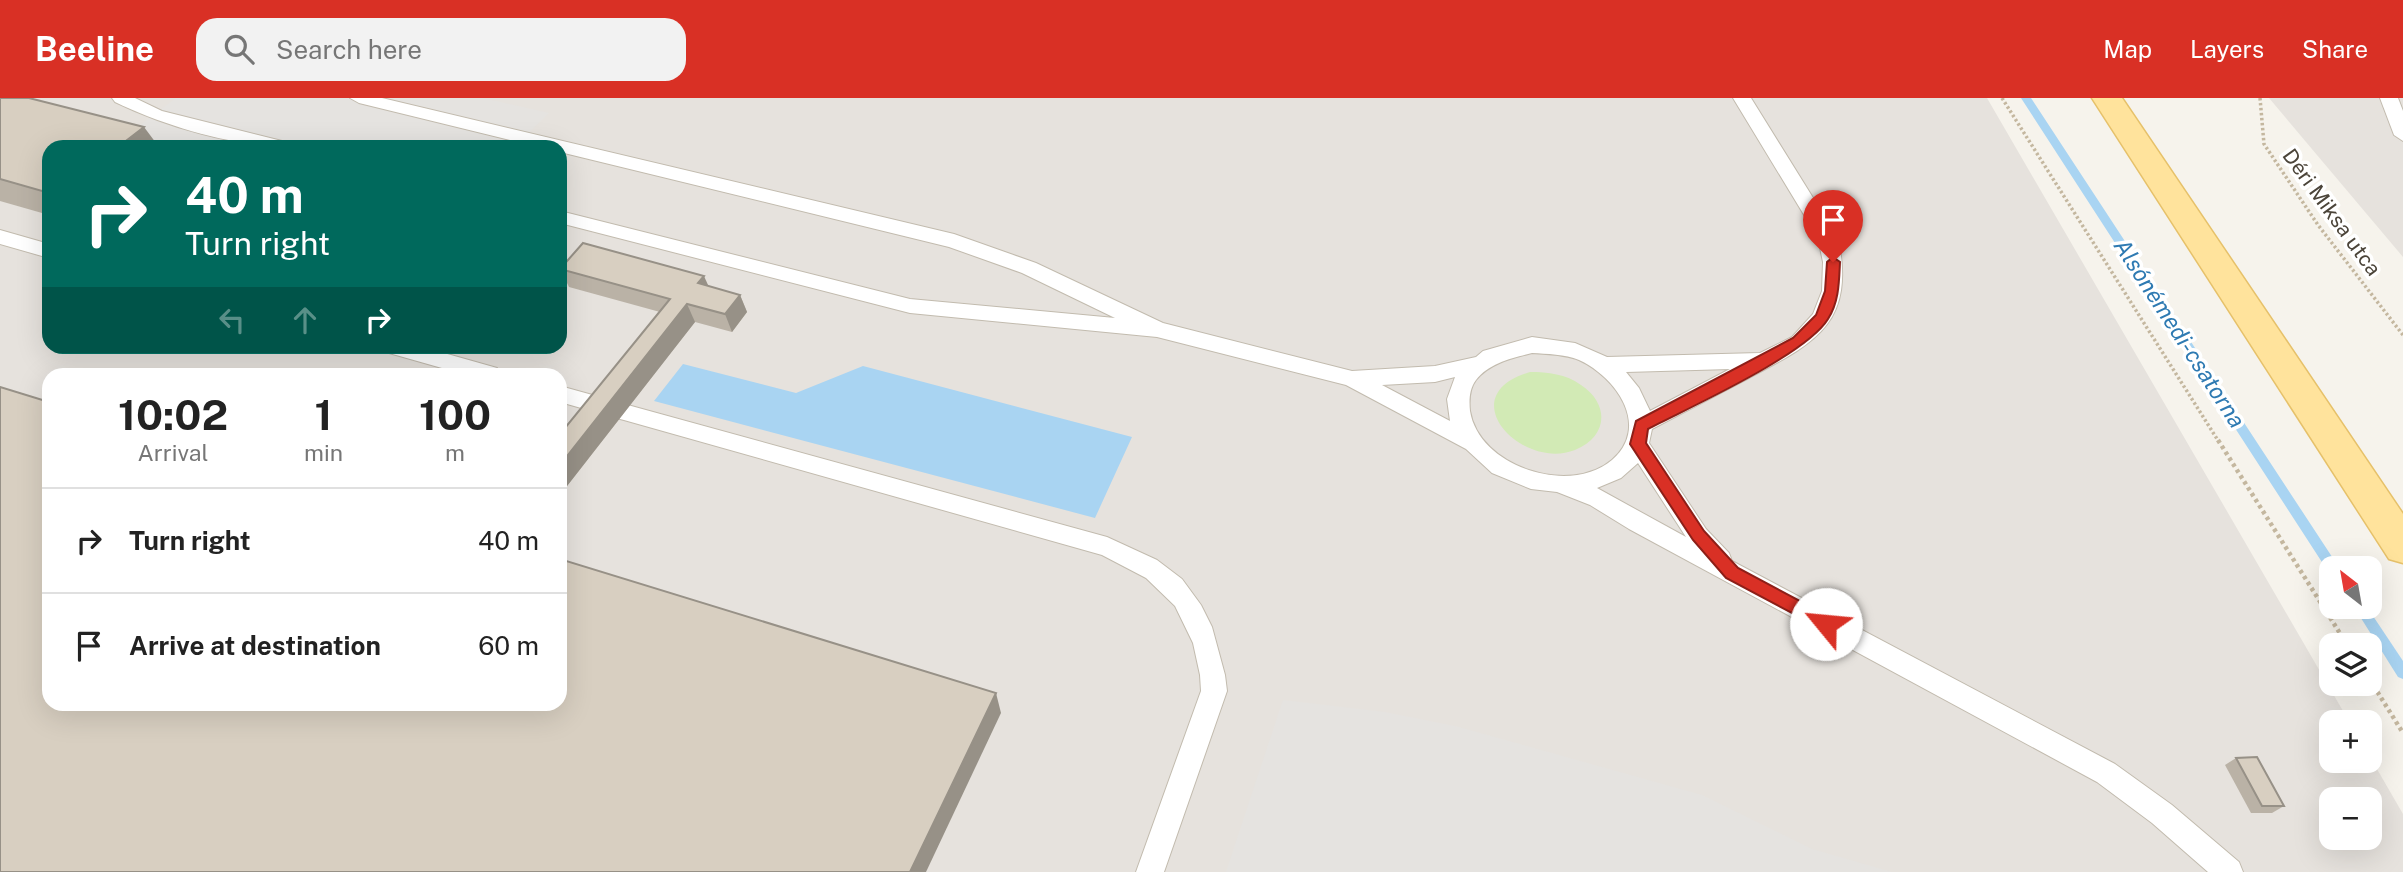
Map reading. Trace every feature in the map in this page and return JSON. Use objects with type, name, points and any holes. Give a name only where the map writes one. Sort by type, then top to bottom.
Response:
[{"type":"main road","points":[[2107,98],[2403,547]]},
{"type":"lane","points":[[121,98],[156,114],[257,140]]},
{"type":"lane","points":[[359,98],[534,140]]},
{"type":"lane","points":[[1639,435],[1760,360],[1799,342],[1822,317],[1832,291],[1833,262],[1828,238],[1742,98]]},
{"type":"lane","points":[[2389,98],[2403,135]]},
{"type":"lane","points":[[567,148],[954,241],[1029,268],[1157,329]]},
{"type":"lane","points":[[567,219],[910,306],[1157,329],[1352,379],[1471,443],[1492,462],[1521,477],[1561,484],[1598,498],[1732,573],[2106,773],[2162,814],[2229,872]]},
{"type":"lane","points":[[0,237],[42,249]]},
{"type":"lane","points":[[1471,443],[1459,419],[1457,396],[1465,376],[1482,359],[1504,349],[1532,345],[1560,347],[1588,356],[1613,372],[1631,391],[1641,413],[1639,435],[1632,456],[1612,473],[1585,483],[1561,484]]},
{"type":"lane","points":[[418,354],[468,368]]},
{"type":"lane","points":[[1602,365],[1760,360]]},
{"type":"lane","points":[[1352,379],[1435,374],[1475,365]]},
{"type":"lane","points":[[567,396],[1107,547],[1137,560],[1162,576],[1187,604],[1205,639],[1213,668],[1214,691],[1150,872]]},
{"type":"lane","points":[[1639,435],[1698,536],[1732,573]]},
{"type":"path","points":[[2003,98],[2340,633]]},
{"type":"path","name":"Déri Miksa utca","points":[[2260,98],[2264,144],[2318,225],[2403,335]]},
{"type":"path","points":[[2380,696],[2403,733]]},
{"type":"shaded area","points":[[0,98],[1987,98],[2319,670],[2319,696],[2334,696],[2342,710],[2319,710],[2319,773],[2379,773],[2403,814],[2403,872],[0,872]]},
{"type":"shaded area","points":[[176,98],[483,98],[549,113],[521,140],[122,139]]},
{"type":"shaded area","points":[[2269,98],[2403,98],[2403,257]]},
{"type":"shaded area","points":[[1283,700],[1385,712],[1455,726],[1702,795],[1812,849],[1892,872],[1226,872]]},
{"type":"green space","points":[[1530,372],[1563,376],[1575,381],[1590,393],[1601,410],[1599,429],[1594,437],[1575,450],[1554,454],[1534,450],[1516,441],[1502,428],[1495,412],[1496,397],[1507,383]]},
{"type":"water","points":[[683,364],[796,393],[863,366],[1132,437],[1095,518],[654,401]]},
{"type":"building","points":[[0,98],[29,98],[144,127],[127,140],[42,140],[42,191],[0,179]]},
{"type":"building","points":[[583,243],[704,276],[698,283],[740,295],[725,314],[687,304],[567,456],[567,425],[670,299],[567,271],[567,261]]},
{"type":"building","points":[[0,387],[42,400],[42,711],[567,711],[567,561],[996,693],[910,872],[0,872]]},
{"type":"building","points":[[2257,757],[2284,806],[2262,806],[2236,758]]},
{"type":"waterway","name":"Alsónémedi-csatorna","points":[[2026,98],[2325,556]]},
{"type":"waterway","name":"Alsónémedi-csatorna","points":[[2368,620],[2403,673]]},
{"type":"route","points":[[1826,624],[1732,573],[1698,536],[1638,444],[1641,425],[1760,360],[1799,342],[1822,317],[1832,291],[1833,262]]}]
